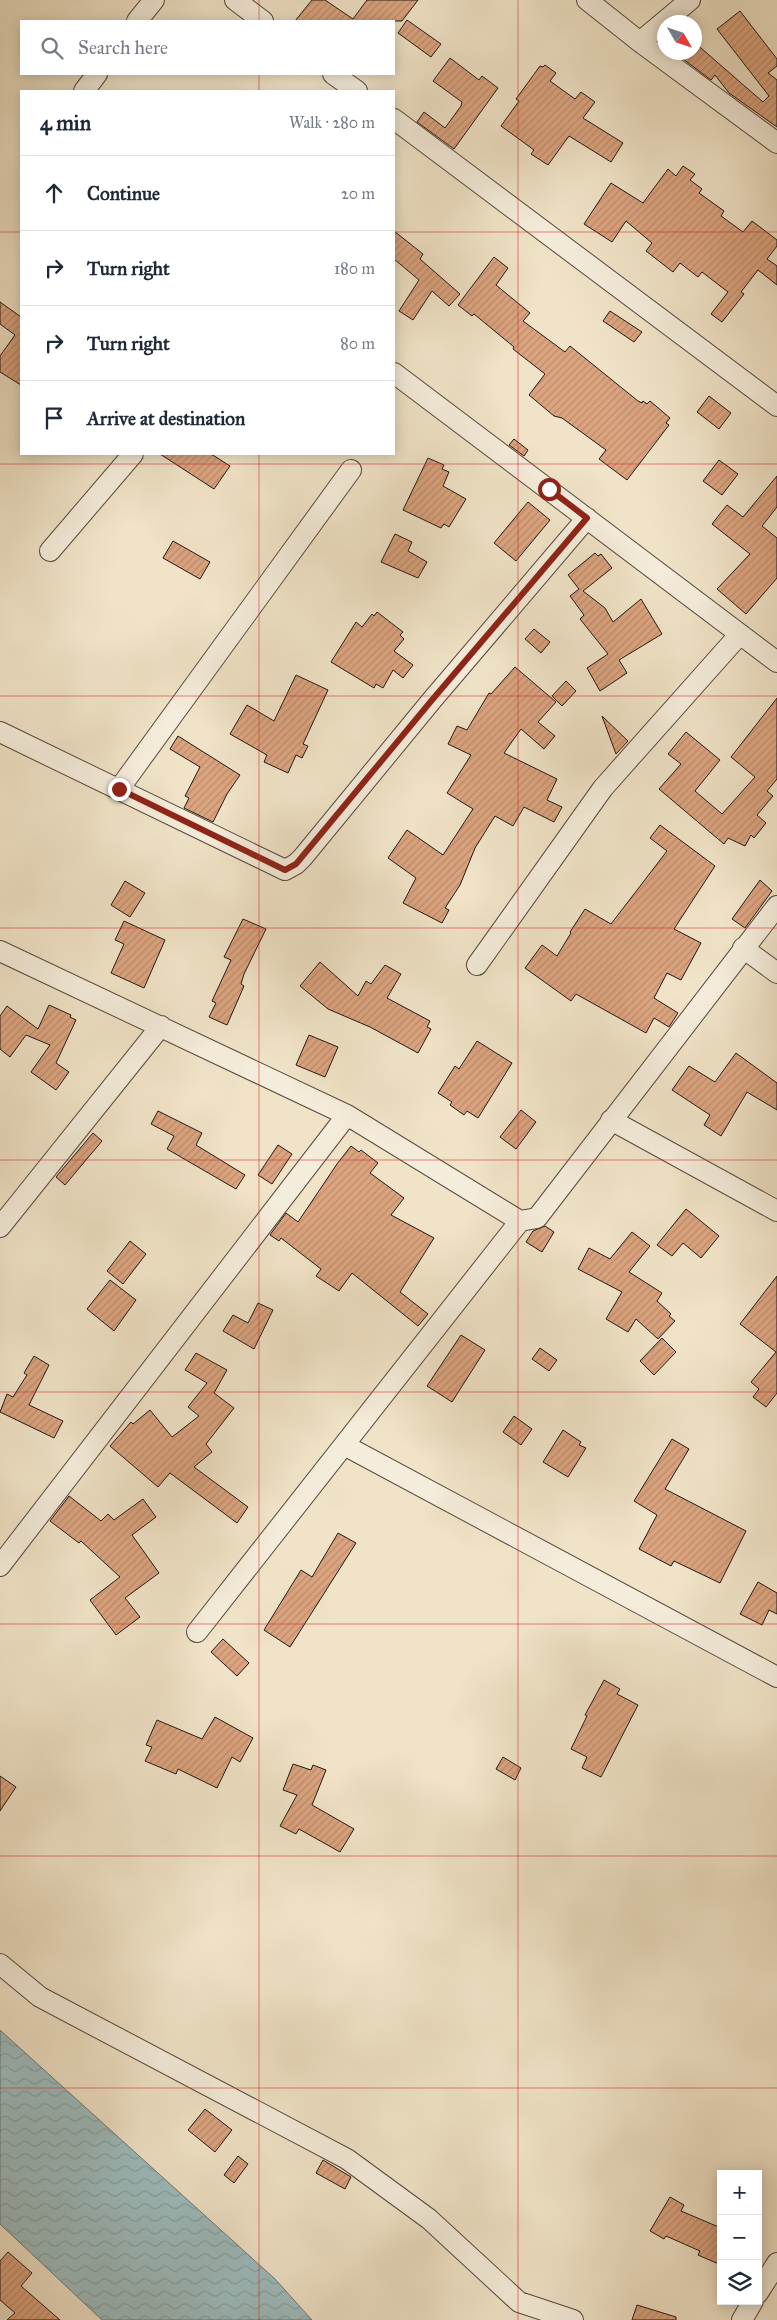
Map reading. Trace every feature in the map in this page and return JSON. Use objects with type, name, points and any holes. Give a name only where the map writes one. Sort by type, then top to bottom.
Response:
[{"type":"street","points":[[139,20],[154,0]]},
{"type":"street","points":[[235,0],[262,20]]},
{"type":"street","points":[[587,0],[640,42],[777,143]]},
{"type":"street","points":[[640,42],[690,0]]},
{"type":"street","points":[[85,90],[97,75]]},
{"type":"street","points":[[334,75],[356,90]]},
{"type":"street","points":[[395,120],[777,406]]},
{"type":"street","points":[[395,374],[777,662]]},
{"type":"street","points":[[50,551],[133,455]]},
{"type":"street","points":[[119,789],[351,470]]},
{"type":"street","points":[[0,732],[285,870],[296,864],[438,692],[587,518]]},
{"type":"street","points":[[477,965],[603,788],[740,634]]},
{"type":"street","points":[[197,1632],[520,1222],[537,1218],[777,906]]},
{"type":"street","points":[[743,948],[777,973]]},
{"type":"street","points":[[0,951],[347,1115],[520,1222]]},
{"type":"street","points":[[0,1227],[161,1026]]},
{"type":"street","points":[[0,1566],[347,1115]]},
{"type":"street","points":[[611,1120],[777,1211]]},
{"type":"street","points":[[344,1445],[777,1677]]},
{"type":"street","points":[[0,1964],[40,1997],[347,2158],[428,2219],[519,2302],[573,2320]]},
{"type":"street","points":[[762,2287],[777,2263]]},
{"type":"street","points":[[742,2320],[751,2305]]},
{"type":"water","points":[[0,2030],[275,2279],[312,2320],[102,2320],[0,2224]]},
{"type":"building","points":[[312,0],[325,0],[353,19],[367,0],[418,0],[402,21],[296,20]]},
{"type":"building","points":[[740,11],[777,59],[777,66],[768,73],[777,80],[777,127],[729,93],[715,75],[711,80],[685,60],[702,60],[702,49],[763,102],[769,96],[717,29]]},
{"type":"building","points":[[407,20],[441,44],[431,57],[398,33]]},
{"type":"building","points":[[450,58],[479,80],[482,76],[498,88],[454,149],[417,122],[424,112],[445,128],[461,106],[462,102],[433,81]]},
{"type":"building","points":[[545,65],[556,73],[550,81],[575,99],[581,92],[595,102],[583,118],[623,143],[611,162],[569,136],[548,165],[531,154],[534,150],[501,126],[519,101],[516,99],[540,66],[543,67]]},
{"type":"building","points":[[683,166],[695,174],[690,180],[702,189],[699,193],[724,211],[721,216],[743,232],[752,221],[777,240],[777,246],[767,259],[777,266],[777,285],[758,270],[741,292],[744,294],[722,322],[711,314],[728,292],[702,272],[698,277],[680,263],[673,272],[646,251],[652,243],[626,221],[612,242],[584,224],[611,183],[643,203],[668,169],[676,176]]},
{"type":"building","points":[[395,232],[423,254],[420,259],[460,294],[449,306],[432,291],[413,320],[399,311],[419,280],[395,260]]},
{"type":"building","points":[[494,257],[508,268],[496,285],[530,313],[523,321],[565,352],[570,346],[638,401],[642,403],[643,401],[647,404],[650,401],[670,418],[666,423],[669,425],[627,480],[599,459],[606,450],[562,418],[554,416],[529,395],[545,374],[513,349],[514,347],[474,314],[472,316],[458,305]]},
{"type":"building","points":[[0,302],[20,316],[20,384],[0,372],[0,356],[15,335],[0,324]]},
{"type":"building","points":[[610,311],[642,332],[634,342],[603,321]]},
{"type":"building","points":[[709,396],[731,413],[719,429],[697,412]]},
{"type":"building","points":[[514,439],[528,450],[524,456],[509,445]]},
{"type":"building","points":[[162,455],[213,455],[230,466],[214,489]]},
{"type":"building","points":[[428,458],[444,465],[442,469],[449,472],[443,486],[466,499],[449,527],[444,524],[441,528],[403,510]]},
{"type":"building","points":[[719,460],[738,474],[722,495],[703,481]]},
{"type":"building","points":[[777,476],[777,507],[762,526],[777,538],[777,578],[746,614],[717,589],[750,554],[712,524],[727,505],[743,517]]},
{"type":"building","points":[[528,502],[550,520],[516,561],[494,543]]},
{"type":"building","points":[[395,534],[412,542],[408,551],[427,562],[418,578],[381,562]]},
{"type":"building","points":[[173,541],[210,562],[200,579],[163,558]]},
{"type":"building","points":[[595,553],[598,556],[601,554],[612,568],[583,591],[605,608],[613,622],[641,599],[662,634],[619,660],[627,673],[600,691],[587,668],[608,654],[580,619],[584,615],[570,596],[579,589],[568,575]]},
{"type":"building","points":[[377,612],[403,632],[400,635],[404,639],[394,651],[413,665],[403,678],[393,670],[383,688],[376,684],[374,688],[331,662],[356,622],[362,627],[372,614],[374,616]]},
{"type":"building","points":[[534,629],[550,642],[541,653],[525,639]]},
{"type":"building","points":[[515,667],[556,702],[538,722],[555,736],[544,749],[521,729],[504,753],[557,779],[547,800],[562,807],[554,822],[524,807],[513,826],[495,816],[475,848],[460,885],[445,908],[449,910],[442,923],[403,903],[416,878],[388,858],[407,830],[443,855],[473,809],[447,793],[471,755],[448,744],[457,726],[467,730],[489,693],[491,694]]},
{"type":"building","points":[[296,675],[328,690],[303,744],[308,746],[302,758],[296,755],[288,773],[264,762],[267,755],[230,734],[247,705],[274,721]]},
{"type":"building","points":[[566,681],[576,691],[562,706],[552,696]]},
{"type":"building","points":[[777,698],[777,779],[767,791],[773,796],[757,815],[766,823],[754,838],[751,835],[745,846],[728,838],[724,844],[659,789],[681,764],[668,754],[686,732],[720,760],[695,791],[722,814],[755,777],[731,757]]},
{"type":"building","points":[[602,716],[628,741],[616,754]]},
{"type":"building","points":[[178,736],[240,775],[227,794],[213,822],[184,808],[189,798],[185,796],[200,767],[170,749]]},
{"type":"building","points":[[660,825],[715,866],[674,929],[701,943],[681,980],[667,973],[654,998],[678,1013],[669,1027],[654,1018],[646,1033],[576,994],[571,1001],[525,968],[542,945],[557,956],[585,909],[611,924],[667,851],[650,838]]},
{"type":"building","points":[[760,880],[772,891],[745,928],[732,919]]},
{"type":"building","points":[[125,881],[145,893],[130,917],[111,905]]},
{"type":"building","points":[[243,919],[266,929],[244,974],[241,984],[244,986],[227,1025],[209,1017],[216,1003],[212,1001],[231,960],[224,957]]},
{"type":"building","points":[[124,921],[165,940],[144,988],[111,973],[124,944],[115,940]]},
{"type":"building","points":[[320,962],[358,996],[366,981],[371,984],[385,965],[401,974],[387,998],[430,1021],[427,1027],[431,1029],[418,1053],[370,1027],[328,1009],[300,986]]},
{"type":"building","points":[[49,1005],[71,1015],[70,1017],[76,1020],[56,1063],[69,1072],[56,1090],[31,1072],[50,1045],[26,1035],[10,1057],[0,1049],[0,1016],[7,1006],[38,1029]]},
{"type":"building","points":[[309,1035],[338,1047],[325,1077],[296,1065]]},
{"type":"building","points":[[477,1041],[512,1063],[478,1118],[467,1111],[464,1115],[450,1105],[452,1102],[438,1093],[455,1066],[459,1069]]},
{"type":"building","points":[[736,1053],[777,1083],[777,1110],[747,1092],[721,1136],[704,1125],[710,1115],[672,1090],[689,1066],[715,1082]]},
{"type":"building","points":[[521,1110],[536,1122],[516,1149],[500,1137]]},
{"type":"building","points":[[158,1111],[202,1133],[196,1145],[245,1175],[236,1189],[167,1149],[174,1136],[151,1124]]},
{"type":"building","points":[[93,1133],[102,1141],[65,1185],[56,1177]]},
{"type":"building","points":[[278,1145],[292,1154],[272,1184],[258,1175]]},
{"type":"building","points":[[351,1146],[359,1152],[361,1150],[378,1163],[370,1173],[404,1198],[391,1215],[434,1238],[400,1292],[428,1314],[418,1326],[352,1273],[339,1291],[316,1276],[321,1269],[281,1238],[279,1241],[270,1235],[286,1213],[298,1222]]},
{"type":"building","points":[[686,1209],[719,1236],[701,1258],[683,1243],[672,1256],[657,1245]]},
{"type":"building","points":[[545,1226],[554,1232],[542,1252],[526,1242],[533,1231]]},
{"type":"building","points":[[632,1232],[650,1246],[629,1272],[662,1293],[657,1301],[671,1314],[669,1316],[675,1321],[658,1339],[636,1319],[628,1332],[606,1319],[622,1292],[578,1269],[589,1248],[610,1259]]},
{"type":"building","points":[[130,1241],[146,1254],[123,1284],[107,1271]]},
{"type":"building","points":[[777,1276],[777,1393],[766,1407],[753,1397],[759,1389],[751,1382],[776,1352],[740,1324]]},
{"type":"building","points":[[110,1280],[136,1300],[114,1331],[87,1309]]},
{"type":"building","points":[[258,1303],[273,1310],[254,1349],[223,1331],[233,1315],[248,1323]]},
{"type":"building","points":[[461,1335],[485,1350],[452,1402],[427,1386]]},
{"type":"building","points":[[662,1338],[676,1352],[654,1375],[640,1361]]},
{"type":"building","points":[[540,1348],[557,1360],[549,1371],[532,1359]]},
{"type":"building","points":[[196,1353],[227,1370],[214,1393],[234,1408],[206,1444],[212,1452],[194,1467],[248,1507],[237,1523],[170,1473],[158,1487],[110,1446],[131,1422],[133,1424],[150,1410],[172,1437],[199,1416],[188,1407],[207,1383],[185,1370]]},
{"type":"building","points":[[34,1356],[49,1365],[29,1405],[63,1421],[54,1438],[0,1412],[7,1394],[13,1397],[27,1375],[24,1373]]},
{"type":"building","points":[[514,1416],[532,1429],[521,1445],[503,1432]]},
{"type":"building","points":[[563,1430],[581,1442],[579,1445],[586,1448],[568,1477],[543,1462]]},
{"type":"building","points":[[672,1439],[689,1449],[665,1489],[746,1531],[720,1583],[674,1561],[671,1566],[639,1549],[657,1515],[634,1501]]},
{"type":"building","points":[[69,1496],[101,1521],[108,1514],[114,1520],[143,1499],[156,1517],[132,1535],[159,1573],[125,1598],[140,1617],[116,1635],[90,1600],[120,1577],[81,1541],[79,1543],[50,1521]]},
{"type":"building","points":[[338,1533],[356,1543],[290,1647],[264,1630],[301,1570],[312,1577]]},
{"type":"building","points":[[758,1582],[777,1593],[777,1614],[769,1610],[762,1625],[740,1614]]},
{"type":"building","points":[[223,1639],[249,1663],[237,1676],[211,1652]]},
{"type":"building","points":[[604,1680],[620,1689],[617,1694],[638,1705],[601,1777],[582,1768],[587,1757],[571,1749],[587,1716],[585,1715]]},
{"type":"building","points":[[215,1717],[253,1738],[240,1762],[232,1757],[217,1788],[178,1769],[176,1774],[145,1761],[152,1747],[146,1745],[157,1720],[202,1739]]},
{"type":"building","points":[[503,1757],[521,1768],[515,1780],[496,1769]]},
{"type":"building","points":[[293,1764],[311,1770],[313,1765],[326,1770],[312,1805],[354,1829],[340,1852],[299,1829],[296,1834],[280,1826],[297,1795],[283,1790]]},
{"type":"building","points":[[0,1776],[16,1787],[0,1811]]},
{"type":"building","points":[[205,2109],[232,2130],[215,2152],[188,2130]]},
{"type":"building","points":[[238,2156],[248,2164],[234,2183],[224,2175]]},
{"type":"building","points":[[323,2160],[351,2177],[345,2189],[316,2173]]},
{"type":"building","points":[[670,2197],[684,2205],[681,2211],[717,2226],[717,2263],[698,2255],[700,2251],[666,2236],[664,2239],[650,2231]]},
{"type":"building","points":[[8,2252],[32,2273],[21,2286],[60,2320],[7,2320],[15,2313],[0,2300],[0,2261]]},
{"type":"building","points":[[637,2305],[676,2317],[676,2320],[632,2320]]},
{"type":"route","points":[[119,789],[285,870],[296,864],[587,518],[549,489]]}]
